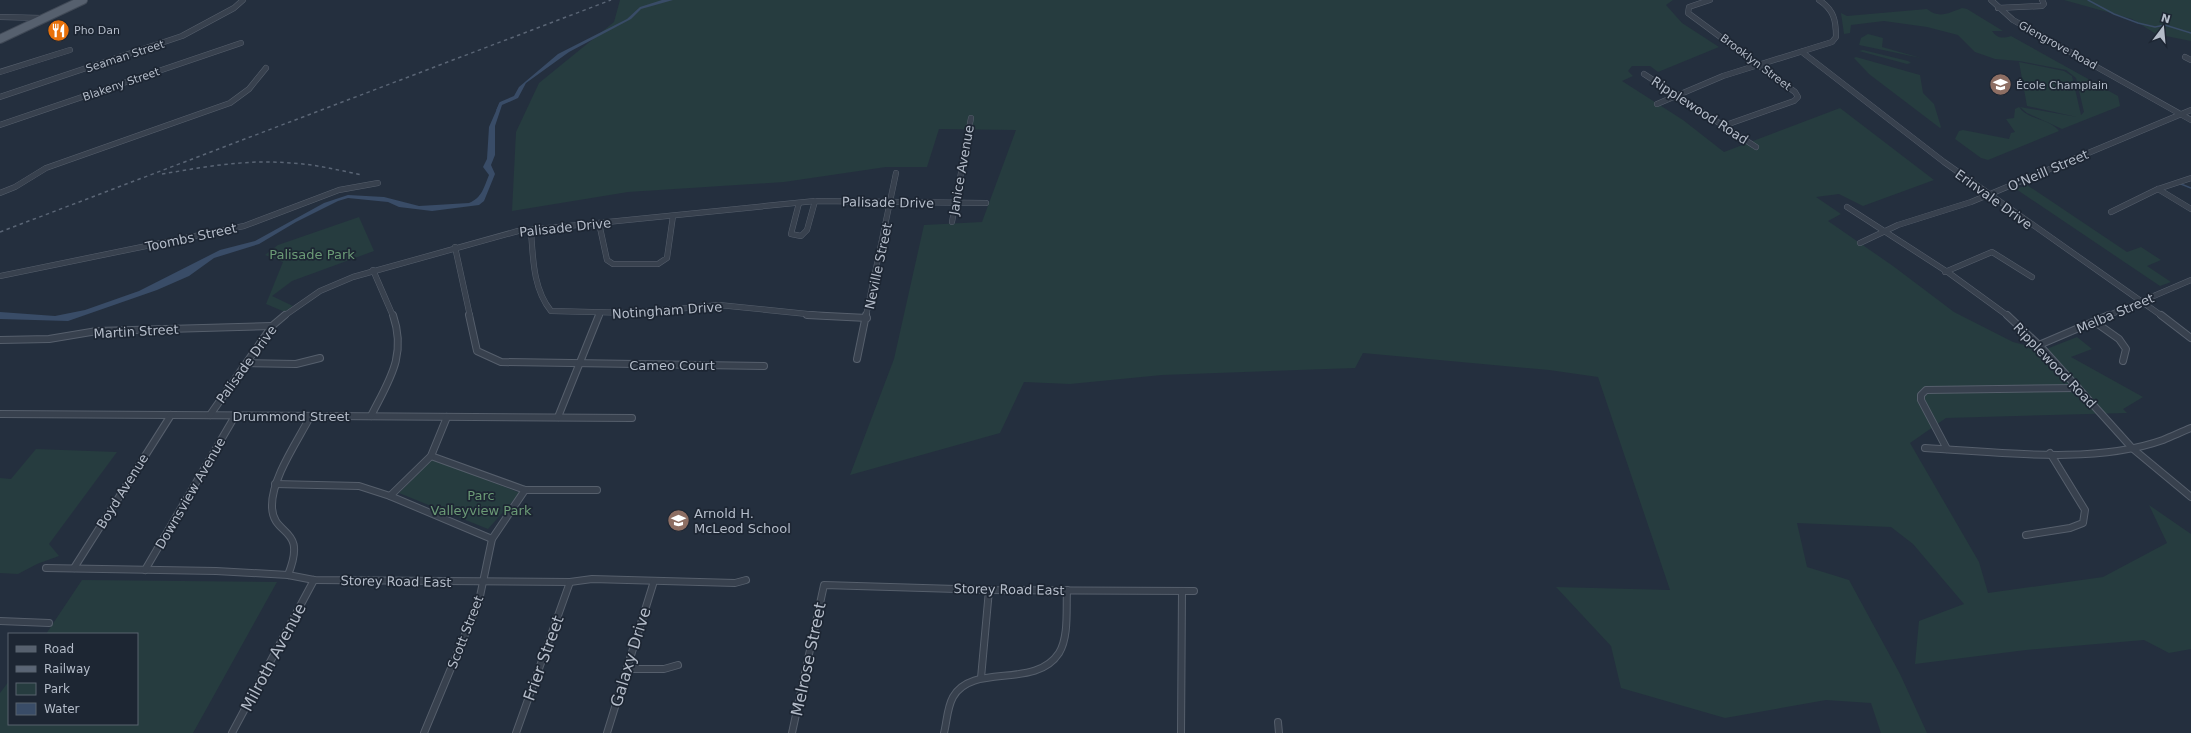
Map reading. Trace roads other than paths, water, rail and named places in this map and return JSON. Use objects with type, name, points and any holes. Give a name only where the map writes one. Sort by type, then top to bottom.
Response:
[{"type":"main road","points":[[2,38],[83,0]]},
{"type":"street","name":"Seaman Street","points":[[0,97],[182,36],[234,8],[243,0]]},
{"type":"street","name":"Brooklyn Street","points":[[1710,0],[1689,7],[1687,11],[1760,64],[1795,92],[1798,97],[1797,99],[1723,126]]},
{"type":"street","points":[[1657,104],[1706,83],[1760,64],[1832,42],[1836,37],[1836,15],[1826,4],[1819,0]]},
{"type":"street","name":"Glengrove Road","points":[[1991,0],[1998,8],[2013,20],[2191,120]]},
{"type":"street","points":[[1998,8],[2042,6],[2044,4],[2042,0]]},
{"type":"street","points":[[0,17],[45,18]]},
{"type":"street","name":"Blakeny Street","points":[[0,125],[241,43]]},
{"type":"street","points":[[0,72],[70,50]]},
{"type":"street","name":"Erinvale Drive","points":[[1802,52],[1944,162],[2049,238],[2142,301],[2191,338]]},
{"type":"street","points":[[2185,56],[2191,60]]},
{"type":"street","points":[[0,193],[14,187],[46,168],[230,103],[249,89],[266,68]]},
{"type":"street","name":"Ripplewood Road","points":[[1644,74],[1756,147]]},
{"type":"street","name":"O'Neill Street","points":[[1860,243],[1883,232],[1990,194],[2191,110]]},
{"type":"street","name":"Janice Avenue","points":[[952,222],[971,118]]},
{"type":"street","name":"Neville Street","points":[[857,358],[892,201],[896,173]]},
{"type":"street","points":[[2111,212],[2158,189],[2191,178]]},
{"type":"street","name":"Toombs Street","points":[[0,276],[244,226],[339,190],[378,183]]},
{"type":"street","points":[[2158,189],[2191,209]]},
{"type":"street","points":[[799,203],[791,234],[801,236],[807,230],[815,201]]},
{"type":"street","name":"Palisade Drive","points":[[210,415],[272,326],[291,310],[320,291],[373,270],[456,247],[531,230],[815,201],[986,203]]},
{"type":"street","name":"Ripplewood Road","points":[[1847,207],[1946,272],[2007,315],[2039,345],[2132,448],[2162,475],[2191,497]]},
{"type":"street","points":[[599,223],[607,260],[612,264],[658,264],[667,258],[673,216]]},
{"type":"street","name":"Notingham Drive","points":[[531,230],[533,264],[544,305],[551,311],[600,314],[633,313],[719,305],[750,307],[807,315],[867,318]]},
{"type":"street","name":"Cameo Court","points":[[456,247],[477,351],[501,362],[764,366]]},
{"type":"street","points":[[1946,272],[1992,252],[1998,254],[2032,277]]},
{"type":"street","points":[[371,416],[396,363],[399,346],[395,324],[373,270]]},
{"type":"street","name":"Melba Street","points":[[2039,345],[2191,280]]},
{"type":"street","points":[[558,417],[600,314]]},
{"type":"street","points":[[2095,322],[2118,339],[2126,349],[2123,361]]},
{"type":"street","name":"Martin Street","points":[[0,340],[49,339],[98,332],[272,326]]},
{"type":"street","points":[[247,363],[296,364],[320,358]]},
{"type":"street","points":[[1947,449],[1921,400],[1921,395],[1926,390],[2078,388]]},
{"type":"street","name":"Drummond Street","points":[[0,414],[632,418]]},
{"type":"street","name":"Boyd Avenue","points":[[74,568],[171,415]]},
{"type":"street","name":"Downsview Avenue","points":[[145,570],[235,416]]},
{"type":"street","points":[[288,574],[295,552],[291,536],[275,521],[272,507],[272,495],[275,484],[310,417]]},
{"type":"street","points":[[390,496],[431,456],[447,417]]},
{"type":"street","points":[[1925,448],[2050,453],[2132,448],[2156,443],[2191,428]]},
{"type":"street","points":[[2026,535],[2070,528],[2083,523],[2085,510],[2050,453]]},
{"type":"street","points":[[431,456],[525,490],[597,490]]},
{"type":"street","points":[[275,484],[359,486],[390,496],[492,538]]},
{"type":"street","name":"Scott Street","points":[[424,733],[479,601],[492,538],[525,490]]},
{"type":"street","name":"Storey Road East","points":[[46,568],[288,574],[314,580],[482,582],[570,582],[592,579],[654,582],[735,582],[746,580]]},
{"type":"street","name":"Milroth Avenue","points":[[232,733],[314,580]]},
{"type":"street","name":"Frier Street","points":[[516,733],[570,582]]},
{"type":"street","name":"Galaxy Drive","points":[[607,733],[654,582]]},
{"type":"street","name":"Storey Road East","points":[[824,585],[989,590],[1194,591]]},
{"type":"street","name":"Melrose Street","points":[[792,733],[824,585]]},
{"type":"street","points":[[981,678],[989,590]]},
{"type":"street","points":[[944,733],[951,700],[964,686],[981,678],[1008,676],[1040,669],[1054,659],[1063,643],[1068,590]]},
{"type":"street","points":[[1181,733],[1182,591]]},
{"type":"street","points":[[0,621],[48,623]]},
{"type":"street","points":[[628,669],[664,669],[678,665]]},
{"type":"street","points":[[1278,722],[1279,733]]},
{"type":"water","points":[[662,0],[673,0],[641,9],[631,19],[569,52],[526,83],[518,98],[502,105],[495,126],[495,155],[491,165],[495,174],[484,201],[479,205],[432,211],[399,207],[388,202],[348,198],[338,201],[296,222],[259,244],[214,258],[189,276],[157,290],[68,321],[0,319],[0,312],[55,316],[85,310],[139,291],[220,250],[255,241],[324,203],[348,195],[384,197],[419,206],[469,203],[480,195],[489,175],[483,167],[487,159],[489,127],[500,102],[514,96],[519,87],[558,54],[627,19],[640,7]]},
{"type":"waterway","points":[[2088,0],[2114,14],[2138,23],[2155,27],[2165,25],[2191,33]]},
{"type":"waterway","points":[[497,110],[500,103]]},
{"type":"waterway","points":[[2181,184],[2191,188]]},
{"type":"railway","points":[[0,232],[611,0]]},
{"type":"railway","points":[[162,174],[226,164],[274,162],[308,165],[362,175]]},
{"type":"place","name":"Pho Dan","points":[[58,30]]},
{"type":"place","name":"École Champlain","points":[[2000,85]]},
{"type":"place","name":"Arnold H. McLeod School","points":[[678,520]]},
{"type":"park label","name":"Palisade Park","points":[[312,254]]},
{"type":"park label","name":"Parc Valleyview Park","points":[[481,502]]}]
